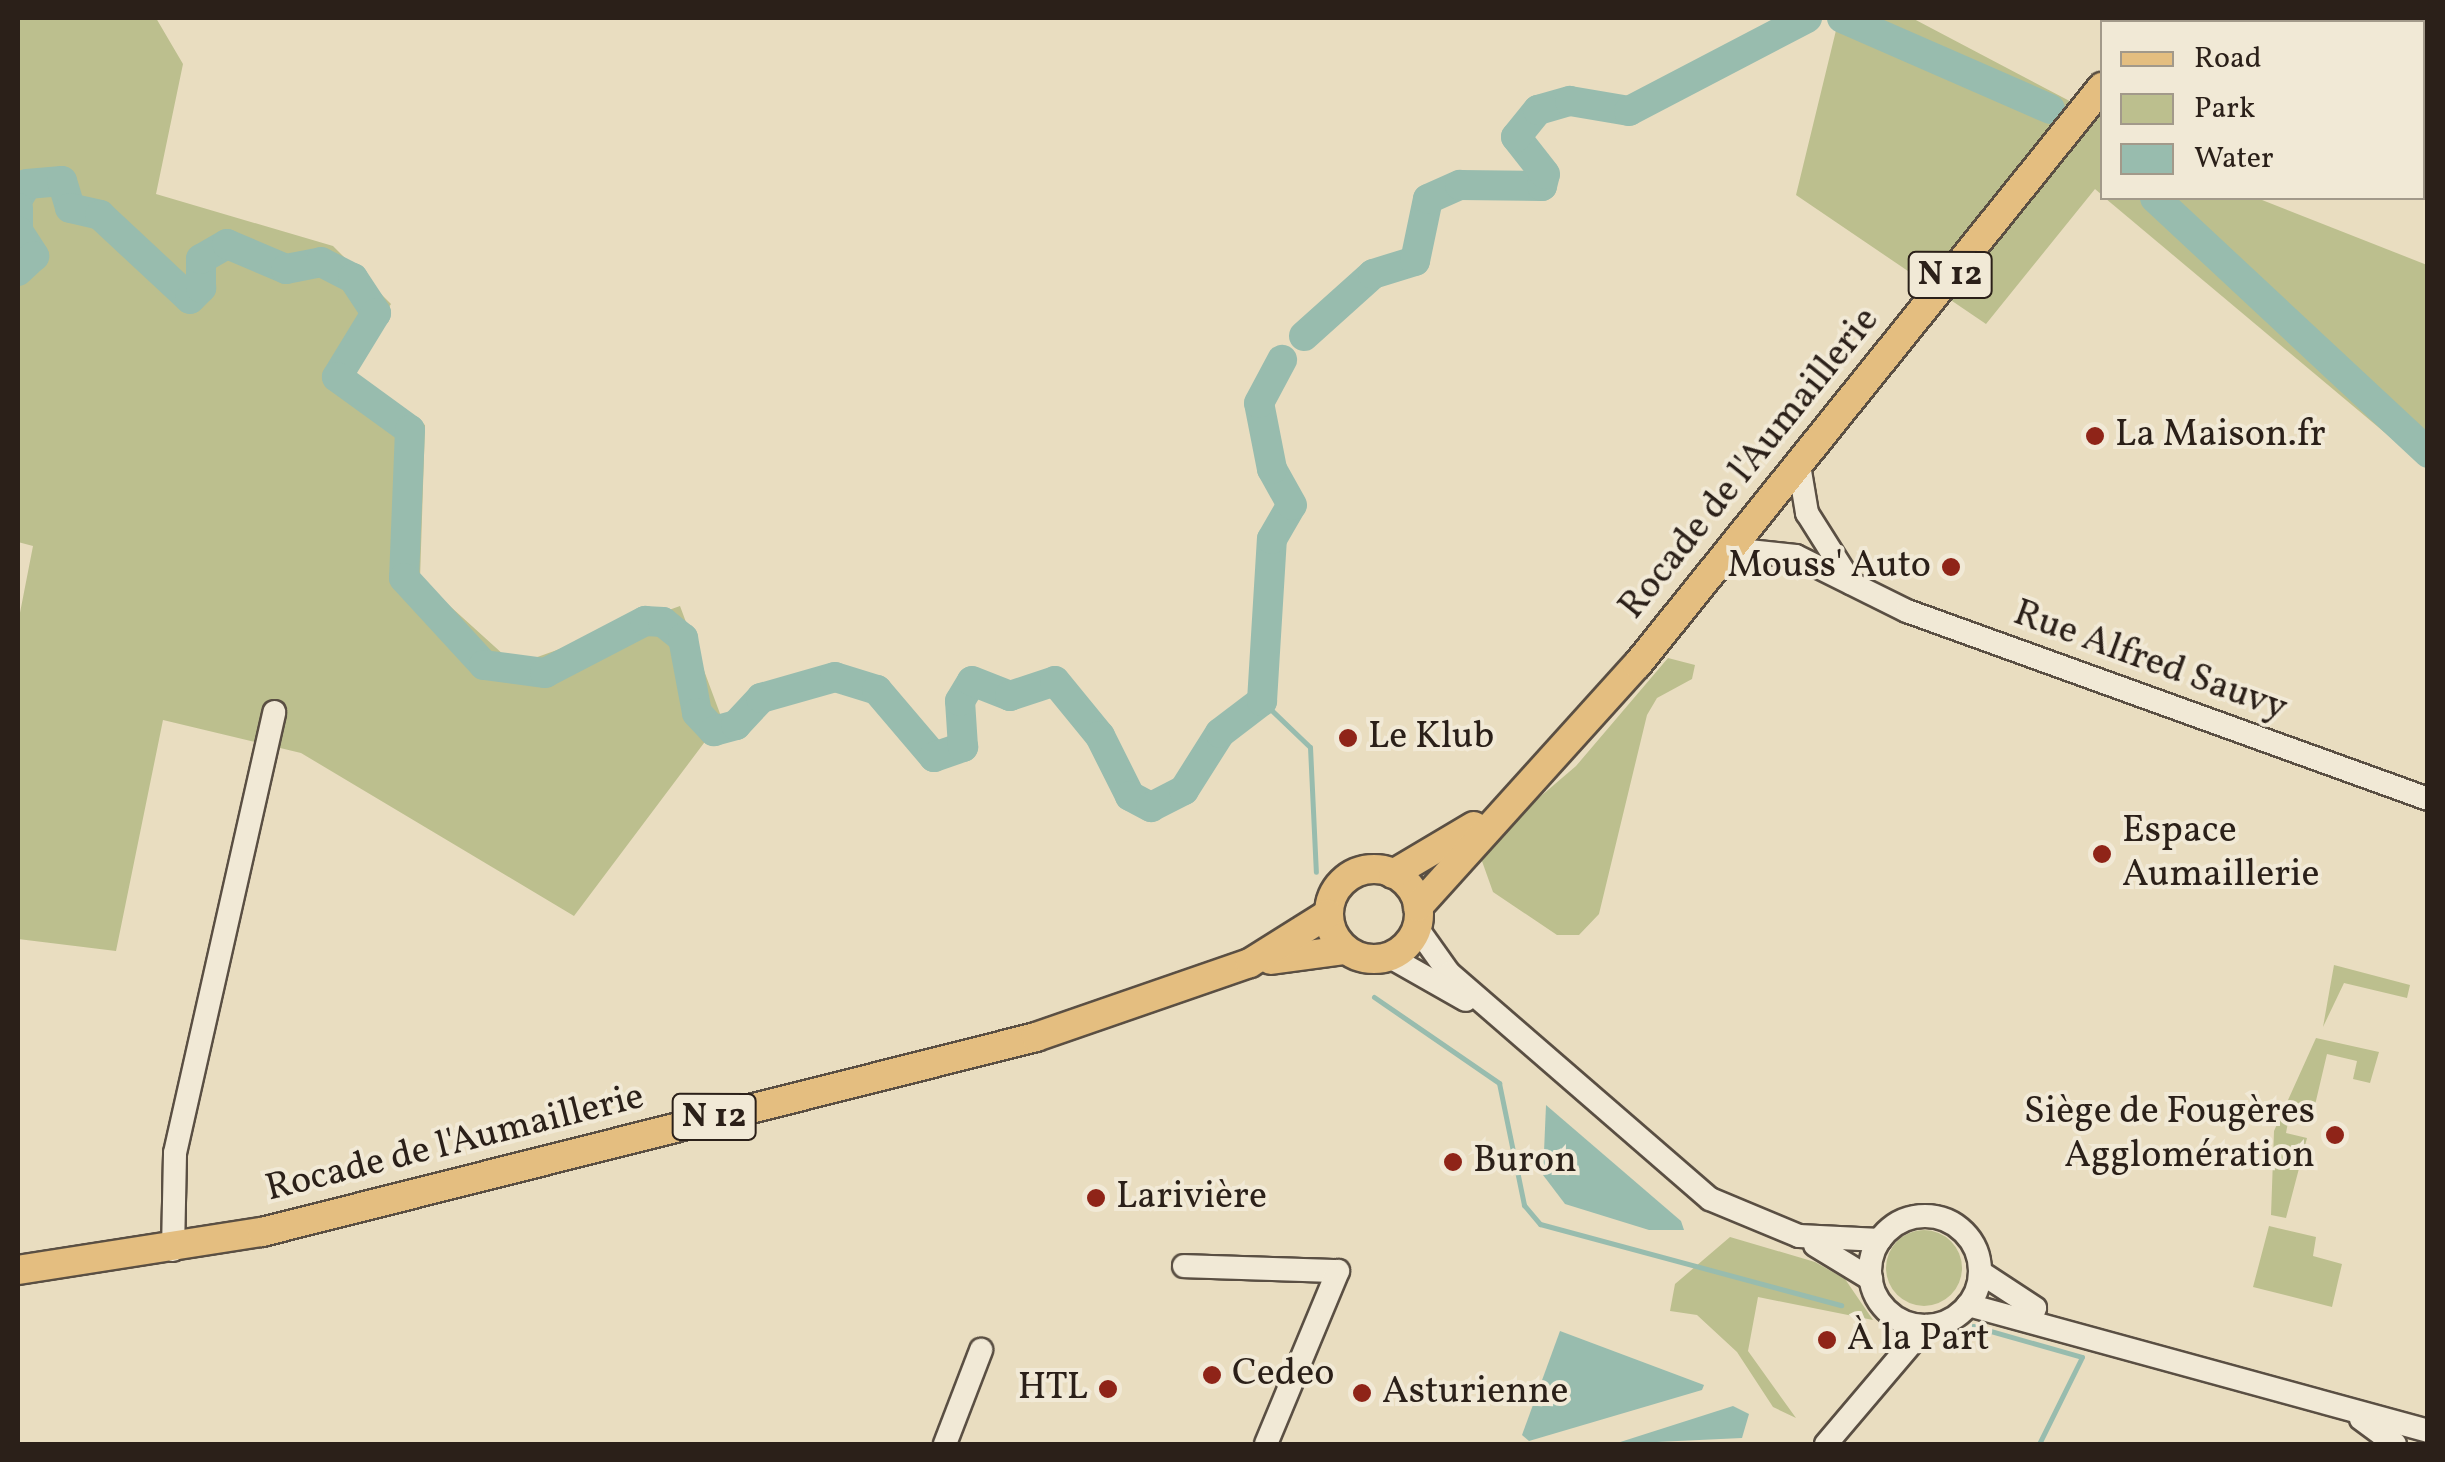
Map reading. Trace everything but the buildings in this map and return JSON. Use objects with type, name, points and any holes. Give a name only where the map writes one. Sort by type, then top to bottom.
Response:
[{"type":"main road","name":"Rocade de l'Aumaillerie","points":[[1418,918],[1730,549],[2100,89]]},
{"type":"main road","name":"Rocade de l'Aumaillerie","points":[[1393,874],[1524,789]]},
{"type":"main road","points":[[1393,874],[1418,918],[1390,957],[1345,950],[1328,914],[1350,876],[1393,874]]},
{"type":"main road","name":"Rocade de l'Aumaillerie","points":[[1250,962],[1328,914]]},
{"type":"main road","name":"Rocade de l'Aumaillerie","points":[[18,1270],[173,1250],[1036,1037],[1250,962],[1345,950]]},
{"type":"street","points":[[1799,465],[1807,512],[1851,583]]},
{"type":"street","name":"Rue Alfred Sauvy","points":[[1730,549],[1796,556],[1851,583],[2428,799]]},
{"type":"street","points":[[173,1250],[175,1153],[274,712]]},
{"type":"street","points":[[1418,918],[1496,1015],[1710,1198],[1798,1236],[1871,1279],[1890,1312],[1888,1369]]},
{"type":"street","points":[[1390,957],[1496,1015]]},
{"type":"street","points":[[1871,1279],[1880,1240],[1904,1220],[1940,1218],[1969,1238],[1980,1272],[1968,1305]]},
{"type":"street","points":[[1798,1236],[1880,1240]]},
{"type":"street","points":[[1184,1266],[1338,1271],[1266,1444]]},
{"type":"street","points":[[1980,1272],[2060,1323]]},
{"type":"street","points":[[1826,1444],[1926,1326],[1968,1305],[2060,1323],[2428,1431]]},
{"type":"street","points":[[1890,1312],[1926,1326]]},
{"type":"street","points":[[945,1444],[981,1350]]},
{"type":"street","points":[[2350,1411],[2395,1444]]},
{"type":"green space","points":[[18,18],[156,18],[183,64],[156,194],[333,246],[391,304],[347,371],[425,425],[420,579],[515,665],[680,606],[722,719],[574,916],[301,753],[163,720],[116,951],[18,939],[18,623],[33,546],[18,542]]},
{"type":"green space","points":[[1839,18],[1912,18],[2100,117],[2100,193],[2095,189],[1986,324],[1796,195]]},
{"type":"green space","points":[[2107,200],[2262,200],[2427,265],[2427,468]]},
{"type":"green space","points":[[1668,658],[1695,665],[1692,679],[1657,698],[1647,715],[1599,914],[1579,935],[1557,935],[1493,892],[1478,850],[1576,766]]},
{"type":"green space","points":[[2334,965],[2410,985],[2407,998],[2344,983],[2323,1027]]},
{"type":"green space","points":[[2316,1038],[2379,1052],[2370,1083],[2353,1079],[2357,1061],[2327,1054],[2311,1122],[2289,1117],[2286,1133],[2307,1138],[2286,1218],[2271,1215],[2274,1131]]},
{"type":"green space","points":[[2269,1226],[2316,1237],[2313,1256],[2342,1264],[2332,1307],[2253,1287]]},
{"type":"green space","points":[[1924,1230],[1951,1241],[1962,1268],[1951,1295],[1924,1306],[1897,1295],[1886,1268],[1897,1241]]},
{"type":"green space","points":[[1730,1237],[1815,1262],[1845,1279],[1873,1320],[1758,1297],[1748,1351],[1796,1418],[1773,1407],[1737,1352],[1697,1315],[1670,1311],[1675,1284]]},
{"type":"water","points":[[1546,1105],[1681,1221],[1684,1230],[1649,1230],[1565,1204],[1543,1175]]},
{"type":"water","points":[[1560,1331],[1704,1385],[1702,1390],[1529,1441],[1522,1435]]},
{"type":"water","points":[[1733,1406],[1749,1414],[1742,1438],[1614,1444]]},
{"type":"waterway","points":[[1304,336],[1373,274],[1415,261],[1428,199],[1460,185],[1542,186],[1545,174],[1516,137],[1538,110],[1570,101],[1629,111],[1807,18]]},
{"type":"waterway","points":[[1842,18],[2050,109]]},
{"type":"waterway","points":[[18,199],[27,184],[62,181],[70,208],[100,215],[190,299],[201,288],[201,259],[227,244],[286,269],[321,262],[353,278],[376,313],[337,377],[410,430],[404,578],[484,665],[545,673],[645,621],[663,622],[683,638],[697,713],[714,731],[736,725],[761,698],[835,677],[877,690],[934,757],[963,747],[960,701],[972,681],[1010,696],[1055,681],[1100,736],[1130,796],[1151,807],[1184,790],[1220,733],[1262,701],[1272,539],[1292,505],[1272,469],[1259,403],[1282,360]]},
{"type":"waterway","points":[[2157,200],[2428,453]]},
{"type":"waterway","points":[[18,208],[18,231],[34,256],[18,271]]},
{"type":"waterway","points":[[1262,701],[1310,747],[1316,872]]},
{"type":"waterway","points":[[1374,997],[1499,1083],[1524,1205],[1540,1224],[1841,1305]]},
{"type":"waterway","points":[[1973,1326],[2082,1357],[2039,1444]]},
{"type":"place","name":"La Maison.fr","points":[[2095,436]]},
{"type":"place","name":"Mouss' Auto","points":[[1951,567]]},
{"type":"place","name":"Le Klub","points":[[1348,738]]},
{"type":"place","name":"Espace Aumaillerie","points":[[2102,854]]},
{"type":"place","name":"Siège de Fougères Agglomération","points":[[2335,1135]]},
{"type":"place","name":"Buron","points":[[1453,1162]]},
{"type":"place","name":"Larivière","points":[[1096,1198]]},
{"type":"place","name":"À la Part","points":[[1827,1340]]},
{"type":"place","name":"Cedeo","points":[[1212,1375]]},
{"type":"place","name":"HTL","points":[[1108,1389]]},
{"type":"place","name":"Asturienne","points":[[1362,1393]]}]
